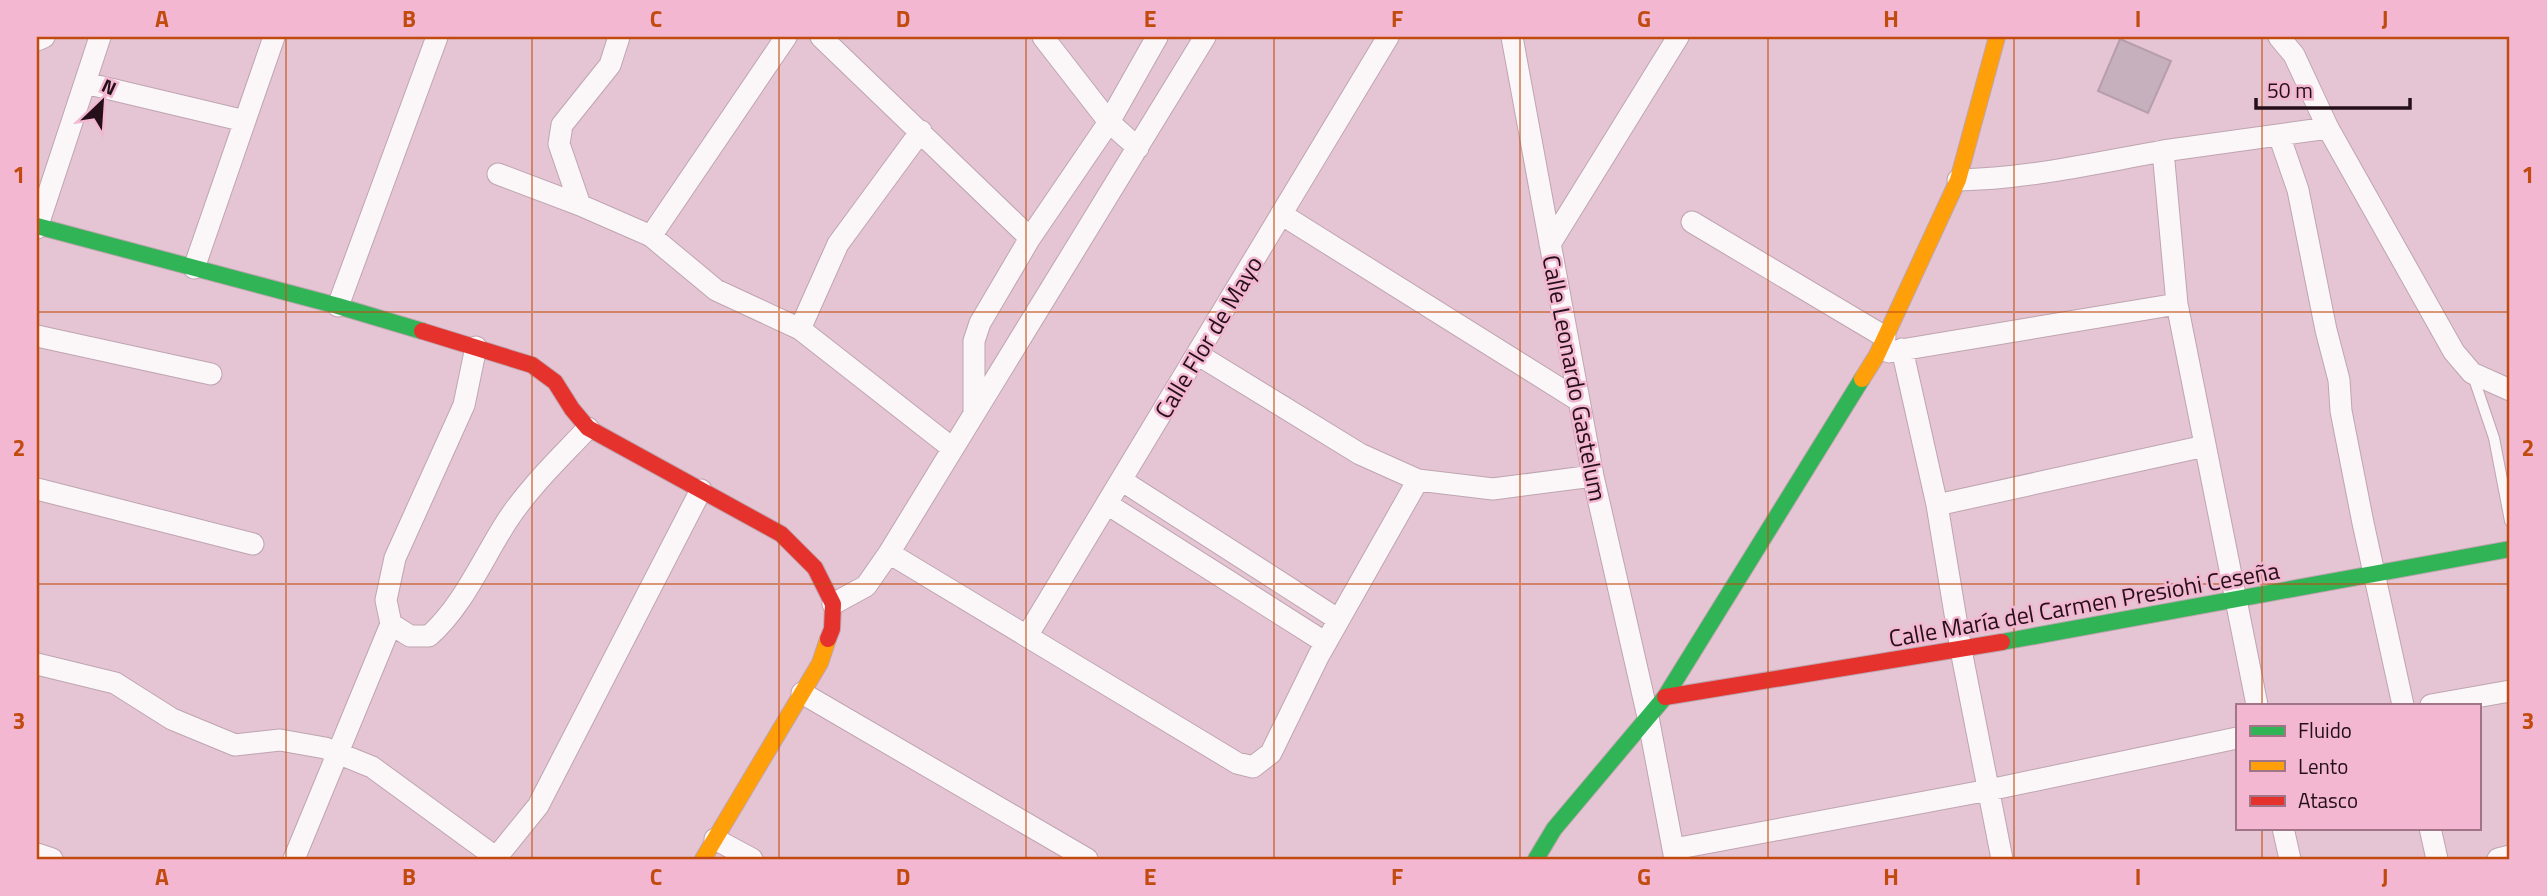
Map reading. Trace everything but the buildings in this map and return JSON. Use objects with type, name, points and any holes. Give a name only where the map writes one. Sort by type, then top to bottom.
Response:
[{"type":"street","points":[[37,40],[44,37]]},
{"type":"street","points":[[100,37],[37,227],[338,306],[532,365],[555,382],[572,409],[589,428],[781,534],[815,568],[833,604],[832,629],[820,663],[703,859]]},
{"type":"street","points":[[194,268],[274,37]]},
{"type":"street","points":[[338,306],[438,37]]},
{"type":"street","points":[[580,205],[558,144],[562,125],[610,65],[619,37]]},
{"type":"street","points":[[652,236],[786,37]]},
{"type":"street","points":[[821,37],[1030,238]]},
{"type":"street","points":[[1043,37],[1109,122],[1138,148]]},
{"type":"street","points":[[974,415],[974,341],[980,323],[1030,238],[1109,122],[1157,37]]},
{"type":"street","points":[[833,604],[866,586],[889,553],[1205,37]]},
{"type":"street","name":"Calle Flor de Mayo","points":[[1027,636],[1388,37]]},
{"type":"street","name":"Calle Leonardo Gastelum","points":[[1512,37],[1593,477],[1648,717],[1675,854]]},
{"type":"street","points":[[1550,244],[1678,37]]},
{"type":"street","points":[[1536,859],[1554,829],[1665,697],[1888,347],[1958,180],[1997,37]]},
{"type":"street","points":[[2279,37],[2294,55],[2328,128],[2454,352],[2472,373],[2510,390]]},
{"type":"street","points":[[85,83],[245,121]]},
{"type":"street","points":[[1958,180],[1990,180],[2036,174],[2163,151],[2328,128]]},
{"type":"street","points":[[800,329],[838,244],[921,131]]},
{"type":"street","points":[[2279,135],[2298,190],[2326,330],[2339,380],[2341,411],[2374,575],[2403,704]]},
{"type":"street","points":[[2163,151],[2177,304],[2257,704]]},
{"type":"street","points":[[498,174],[652,236],[716,290],[800,329],[952,448]]},
{"type":"street","points":[[1281,214],[1578,400]]},
{"type":"street","points":[[1692,222],[1888,347],[1937,505],[1961,650],[2003,859]]},
{"type":"street","points":[[1888,347],[2177,304]]},
{"type":"street","points":[[37,336],[211,374]]},
{"type":"street","points":[[294,859],[391,624],[386,600],[395,558],[464,405],[476,347]]},
{"type":"street","points":[[1197,354],[1360,454],[1419,480],[1493,489],[1593,477]]},
{"type":"street","points":[[391,624],[410,636],[429,636],[446,621],[529,490],[589,428]]},
{"type":"street","points":[[1937,505],[2205,446]]},
{"type":"street","points":[[1121,480],[1339,620]]},
{"type":"street","points":[[889,553],[1237,763],[1254,767],[1271,753],[1326,643],[1419,480]]},
{"type":"street","points":[[37,489],[253,544]]},
{"type":"street","points":[[37,664],[115,683],[172,719],[235,745],[280,740],[325,748],[372,767],[496,859],[538,806],[701,490]]},
{"type":"street","points":[[1107,504],[1326,643]]},
{"type":"street","name":"Calle María del Carmen Presiohi Ceseña","points":[[1665,697],[1961,650],[2510,549]]},
{"type":"street","points":[[2437,704],[2510,691]]},
{"type":"street","points":[[802,693],[1087,859]]},
{"type":"street","points":[[1675,854],[2236,738]]},
{"type":"street","points":[[2283,830],[2290,859]]},
{"type":"street","points":[[2430,830],[2437,859]]},
{"type":"street","points":[[715,839],[752,859]]},
{"type":"street","points":[[37,854],[52,859]]},
{"type":"street","points":[[2498,859],[2510,856]]},
{"type":"lane","points":[[2472,373],[2494,438],[2510,521]]},
{"type":"traffic: fast","points":[[37,226],[422,331]]},
{"type":"traffic: fast","points":[[1536,859],[1554,829],[1665,697],[1862,379]]},
{"type":"traffic: fast","points":[[2002,642],[2510,549]]},
{"type":"traffic: slow","points":[[1862,379],[1877,355],[1958,180],[1997,37]]},
{"type":"traffic: slow","points":[[703,859],[820,663],[828,639]]},
{"type":"traffic: jam","points":[[422,331],[532,365],[555,382],[588,428],[781,534],[815,568],[833,604],[832,629],[828,639]]},
{"type":"traffic: jam","points":[[1665,697],[2002,642]]}]
